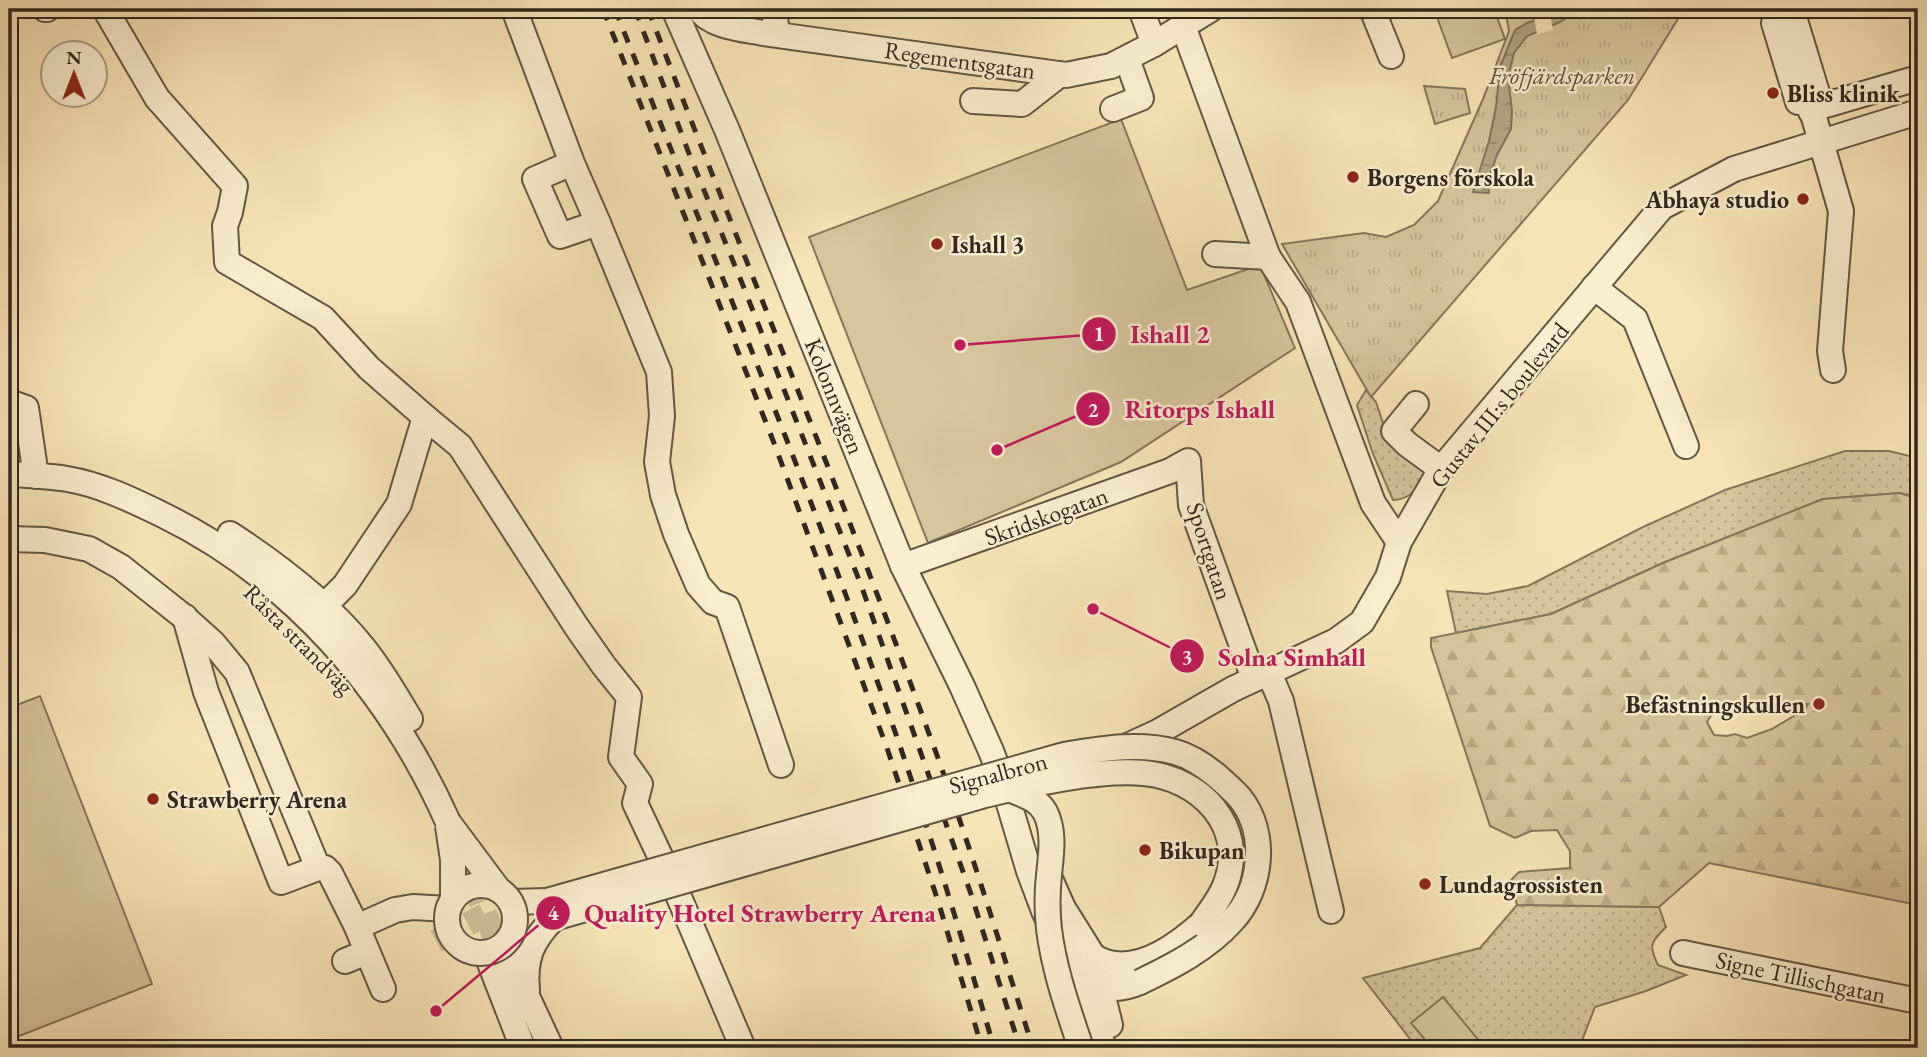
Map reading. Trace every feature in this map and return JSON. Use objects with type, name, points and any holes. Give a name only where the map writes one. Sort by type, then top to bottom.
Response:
[{"type":"street","points":[[105,9],[157,98],[235,186],[225,226],[227,262],[323,318],[369,368],[460,446],[576,626],[629,697],[621,757],[640,784],[635,803],[676,890],[743,1048]]},
{"type":"street","points":[[514,9],[572,163],[659,372],[662,416],[657,462],[667,508],[698,585],[713,602],[727,607],[781,765]]},
{"type":"street","name":"Kolonnvägen","points":[[674,9],[727,130],[903,566],[1006,784],[1029,823],[1052,886],[1093,956],[1109,1021],[1119,1048]]},
{"type":"street","name":"Regementsgatan","points":[[699,9],[719,23],[746,19],[777,34],[1066,75],[1111,66],[1127,59],[1211,9]]},
{"type":"street","points":[[774,9],[777,34]]},
{"type":"street","points":[[1141,9],[1154,44]]},
{"type":"street","points":[[1372,9],[1391,56]]},
{"type":"street","points":[[1183,26],[1268,257],[1298,302],[1373,503],[1399,542]]},
{"type":"street","points":[[1113,109],[1141,98],[1127,59]]},
{"type":"street","points":[[1796,70],[1841,211],[1830,351],[1833,370]]},
{"type":"street","points":[[974,101],[1021,104],[1058,74]]},
{"type":"street","points":[[1808,106],[1812,109],[1918,78]]},
{"type":"street","name":"Gustav III:s boulevard","points":[[1006,784],[1122,749],[1158,732],[1203,705],[1336,641],[1362,622],[1388,577],[1399,542],[1441,469],[1662,207],[1734,169],[1918,112]]},
{"type":"street","points":[[572,163],[535,179],[560,236],[598,223]]},
{"type":"street","points":[[1215,254],[1268,257]]},
{"type":"street","points":[[1594,287],[1635,319],[1686,446]]},
{"type":"street","points":[[9,402],[26,408],[36,476]]},
{"type":"street","points":[[1416,404],[1394,431],[1441,469]]},
{"type":"street","points":[[323,607],[345,585],[398,504],[425,417]]},
{"type":"street","name":"Skridskogatan","points":[[903,566],[1170,471],[1188,461]]},
{"type":"street","name":"Sportgatan","points":[[1188,461],[1191,505],[1262,676],[1281,701],[1331,911]]},
{"type":"street","name":"Råsta strandväg","points":[[9,474],[68,479],[103,489],[187,527],[263,577],[300,610],[358,671],[411,749],[448,822],[504,895]]},
{"type":"street","name":"Råsta strandväg","points":[[103,489],[148,493],[182,506],[223,529],[261,554],[323,607],[361,645],[383,674],[427,750],[443,788],[458,847],[399,750],[314,647],[274,608],[230,573],[141,519],[103,489]]},
{"type":"street","points":[[9,538],[45,540],[89,549],[121,567],[213,643],[237,672],[318,868]]},
{"type":"street","points":[[184,617],[206,692],[281,882],[318,868],[325,868],[330,873],[356,927],[356,956],[383,989]]},
{"type":"street","name":"Signalbron","points":[[504,895],[547,901],[1064,755],[1100,749],[1152,748],[1177,753],[1208,768],[1241,799],[1256,835],[1257,864],[1250,895],[1219,935],[1172,967],[1140,982]]},
{"type":"street","name":"Signalbron","points":[[502,942],[533,922],[1006,784],[1103,773],[1145,773],[1168,778],[1191,788],[1222,817],[1230,837],[1231,861],[1226,883],[1217,902],[1200,924],[1167,950],[1132,964],[1109,964],[1093,956]]},
{"type":"street","points":[[1006,784],[1034,799],[1044,810],[1051,826],[1047,906],[1049,930],[1060,985],[1082,1048]]},
{"type":"street","name":"Kolonnvägen","points":[[1006,784],[1029,871],[1044,911],[1085,994],[1104,1048]]},
{"type":"street","name":"Råsta strandväg","points":[[448,822],[453,860],[451,904]]},
{"type":"street","points":[[486,885],[504,895],[514,912],[515,921],[502,942],[474,953],[455,941],[449,932],[447,920],[451,904],[462,890],[486,885]]},
{"type":"street","points":[[356,927],[395,910],[451,904]]},
{"type":"street","name":"Kolonnvägen","points":[[1044,911],[1087,973],[1102,986]]},
{"type":"street","points":[[521,990],[533,944],[541,930],[554,918]]},
{"type":"street","points":[[502,942],[549,1048]]},
{"type":"street","points":[[502,942],[523,1048]]},
{"type":"street","name":"Signe Tillischgatan","points":[[1684,953],[1918,1002]]},
{"type":"street","points":[[1102,986],[1119,989],[1140,982]]},
{"type":"street","name":"Kolonnvägen","points":[[1119,1048],[1123,999],[1140,982]]},
{"type":"green space","points":[[1434,9],[1494,9],[1505,39],[1452,58]]},
{"type":"green space","name":"Fröfjärdsparken","points":[[1505,9],[1684,9],[1628,100],[1371,397],[1282,244],[1364,233],[1386,237],[1414,225],[1438,201],[1483,99],[1509,31]]},
{"type":"green space","points":[[1424,86],[1465,89],[1470,113],[1435,124]]},
{"type":"green space","points":[[1121,119],[1187,290],[1260,265],[1295,348],[1121,462],[928,543],[809,237]]},
{"type":"green space","points":[[1366,390],[1376,402],[1383,423],[1430,469],[1415,490],[1406,497],[1393,500],[1373,454],[1357,405]]},
{"type":"green space","points":[[1845,451],[1889,451],[1918,458],[1918,499],[1900,493],[1823,499],[1663,563],[1551,614],[1456,633],[1447,591],[1487,594],[1528,586],[1643,527],[1725,490]]},
{"type":"green space","points":[[1900,493],[1918,499],[1918,905],[1709,863],[1659,907],[1517,905],[1511,880],[1519,872],[1570,868],[1570,851],[1557,830],[1531,831],[1515,838],[1490,826],[1431,647],[1431,638],[1551,614],[1663,563],[1823,499]],"holes":[[[1760,702],[1808,704],[1804,710],[1772,729],[1747,738],[1735,734],[1714,735],[1707,722],[1717,705]]]},
{"type":"green space","points":[[40,696],[152,984],[9,1040],[9,708]]},
{"type":"green space","points":[[1517,905],[1659,907],[1666,927],[1653,944],[1655,958],[1658,965],[1686,975],[1595,1007],[1579,1048],[1417,1048],[1363,978],[1480,948]]},
{"type":"green space","points":[[1443,997],[1485,1048],[1432,1048],[1411,1023]]},
{"type":"water","points":[[1560,9],[1580,9],[1560,22],[1527,36],[1514,53],[1508,77],[1511,129],[1488,180],[1489,193],[1473,192],[1489,141],[1500,67],[1515,30]]},
{"type":"pier","points":[[1549,11],[1553,29],[1537,35],[1534,17]]},
{"type":"tunnel","points":[[458,847],[508,969]]},
{"type":"tunnel","points":[[436,941],[485,915]]},
{"type":"railway","points":[[603,9],[774,443],[887,748],[939,904],[982,1048]]},
{"type":"railway","points":[[615,9],[762,376],[867,653],[925,821],[994,1048]]},
{"type":"railway","points":[[635,9],[688,151],[861,585],[971,894],[1020,1048]]},
{"type":"railway","points":[[648,9],[894,640],[956,809],[1033,1048]]},
{"type":"place","name":"Bliss klinik","points":[[1773,93]]},
{"type":"place","name":"Borgens förskola","points":[[1353,177]]},
{"type":"place","name":"Abhaya studio","points":[[1803,199]]},
{"type":"place","name":"Ishall 3","points":[[937,244]]},
{"type":"place","name":"Ishall 2","points":[[960,345]]},
{"type":"place","name":"Ritorps Ishall","points":[[997,450]]},
{"type":"place","name":"Solna Simhall","points":[[1093,609]]},
{"type":"place","name":"Befästningskullen","points":[[1819,704]]},
{"type":"place","name":"Strawberry Arena","points":[[153,799]]},
{"type":"place","name":"Bikupan","points":[[1145,850]]},
{"type":"place","name":"Lundagrossisten","points":[[1425,884]]},
{"type":"place","name":"Quality Hotel Strawberry Arena","points":[[436,1011]]}]
